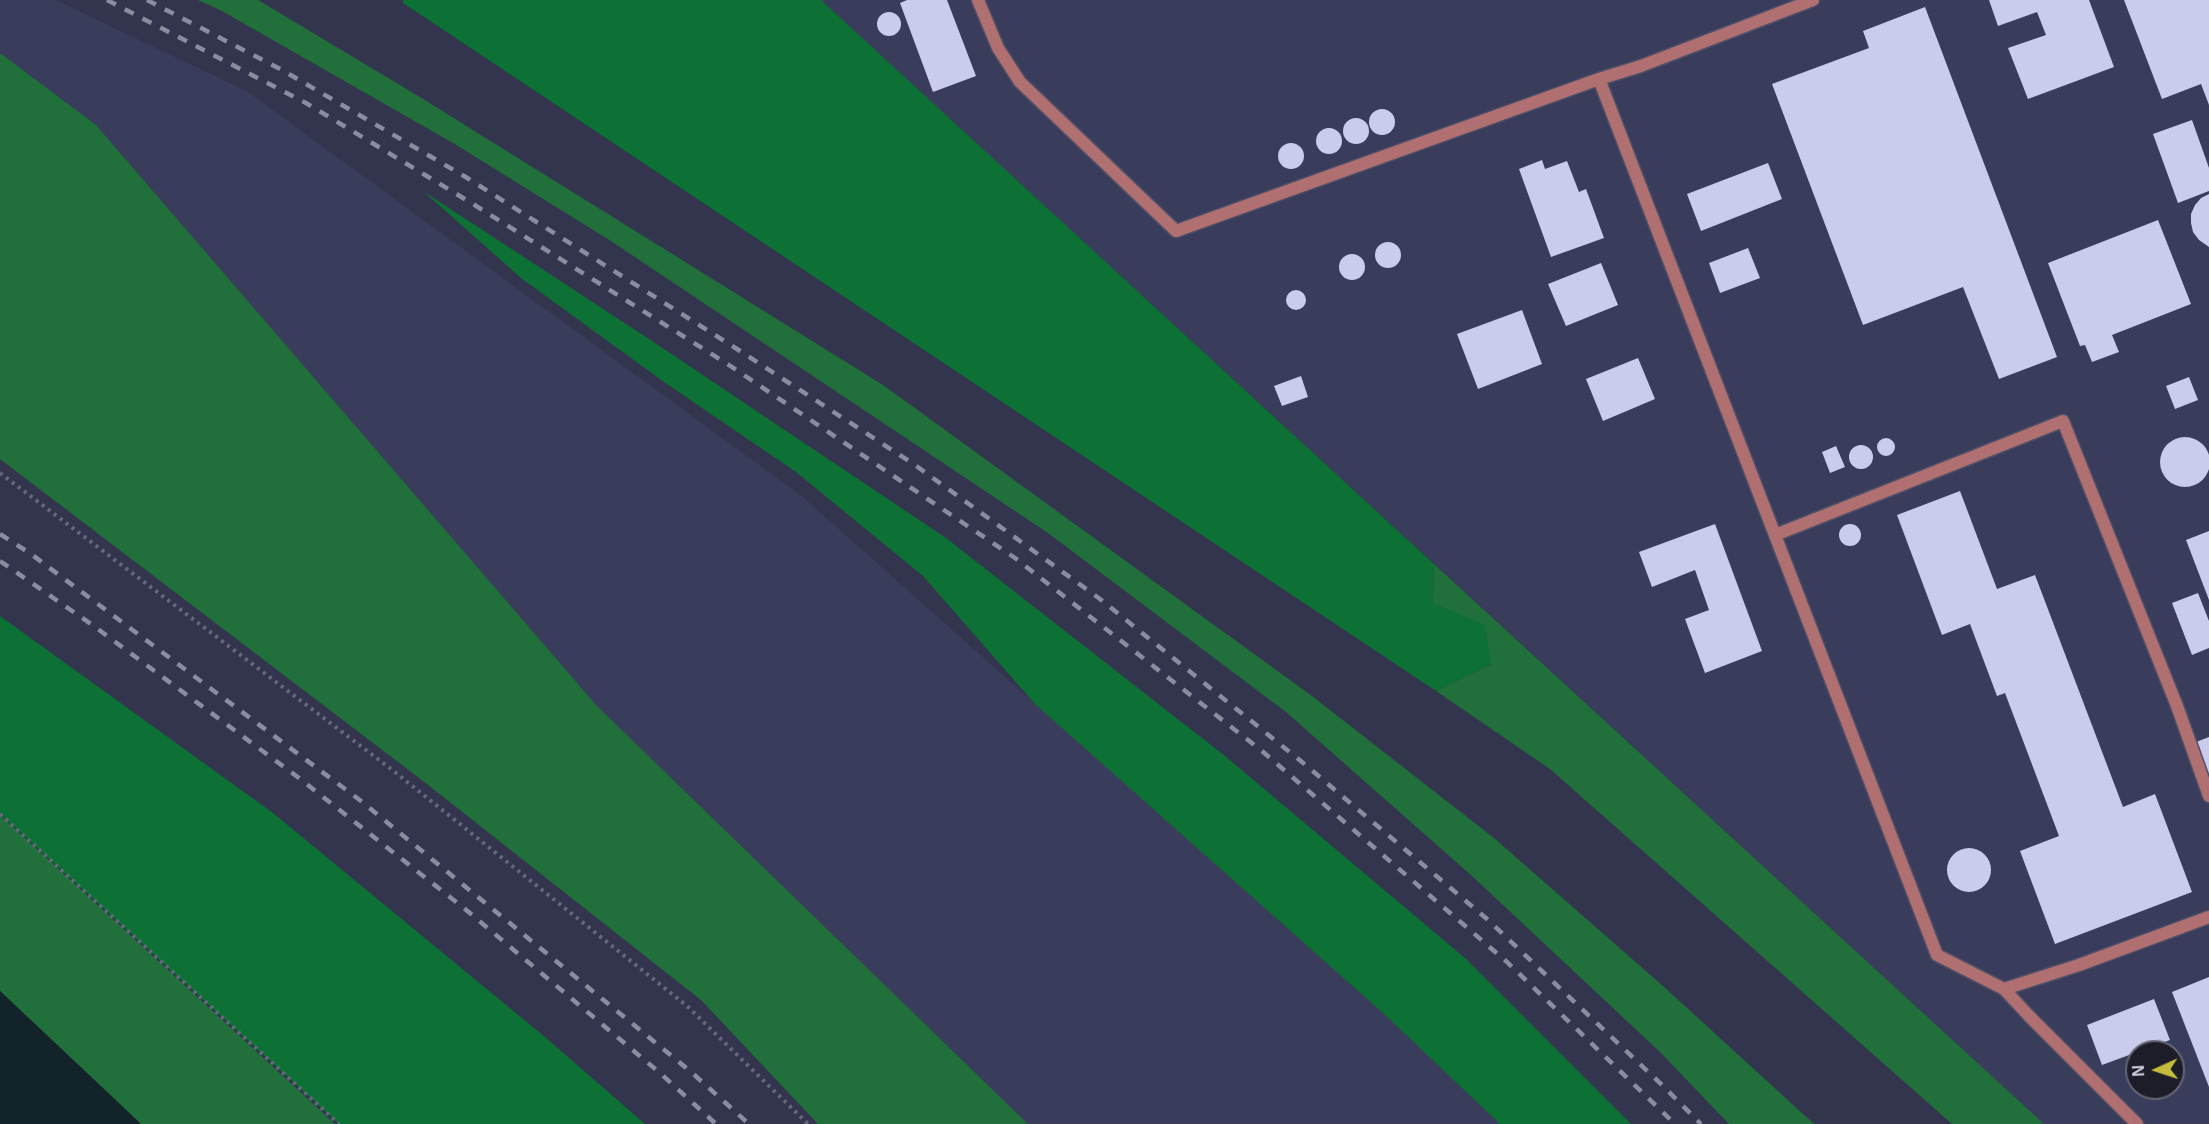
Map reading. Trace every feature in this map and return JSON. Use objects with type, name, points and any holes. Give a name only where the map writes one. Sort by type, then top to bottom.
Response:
[{"type":"lane","points":[[978,0],[998,48],[1020,82],[1176,231],[1641,66],[1813,0]]},
{"type":"lane","points":[[1599,79],[1936,955],[2004,989],[2137,1124]]},
{"type":"lane","points":[[1775,535],[2063,421],[2177,706],[2209,796]]},
{"type":"lane","points":[[2004,989],[2079,965],[2209,917]]},
{"type":"path","points":[[0,473],[392,769],[687,1006],[808,1124]]},
{"type":"path","points":[[0,814],[339,1124]]},
{"type":"shaded area","points":[[0,0],[56,0],[248,92],[803,497],[1384,1014],[1500,1124],[1028,1124],[597,706],[96,125],[0,53]]},
{"type":"shaded area","points":[[821,0],[2209,0],[2209,1124],[2044,1124]]},
{"type":"shaded area","points":[[0,991],[141,1124],[0,1124]]},
{"type":"green space","points":[[198,0],[258,0],[415,94],[883,385],[1312,696],[1494,838],[1663,986],[1814,1124],[1729,1124],[1660,1052],[1472,876],[1286,712],[1048,533],[611,241],[453,143],[222,11]]},
{"type":"green space","points":[[403,0],[821,0],[1434,564],[1433,603],[1485,625],[1491,664],[1436,691],[403,3]]},
{"type":"green space","points":[[0,53],[96,125],[597,706],[1028,1124],[818,1124],[701,1000],[423,781],[0,459]]},
{"type":"green space","points":[[423,191],[946,538],[1225,756],[1465,958],[1631,1124],[1500,1124],[1384,1014],[1035,704],[923,576],[796,472],[664,382],[521,278]]},
{"type":"green space","points":[[1434,564],[2044,1124],[1952,1124],[1550,769],[1436,691],[1491,664],[1433,603]]},
{"type":"green space","points":[[0,616],[273,813],[545,1037],[645,1124],[339,1124],[0,814]]},
{"type":"green space","points":[[0,815],[335,1124],[141,1124],[0,991]]},
{"type":"building","points":[[907,0],[947,0],[976,76],[933,92],[900,3]]},
{"type":"building","points":[[1989,0],[2089,0],[2114,67],[2028,99],[2008,48],[2046,35],[2037,12],[1998,26]]},
{"type":"building","points":[[2124,0],[2209,0],[2209,105],[2201,84],[2162,99]]},
{"type":"building","points":[[1925,7],[2057,357],[1999,379],[1963,287],[1863,325],[1772,84],[1869,48],[1863,31]]},
{"type":"building","points":[[889,12],[897,16],[901,24],[897,32],[889,36],[881,32],[877,24],[881,16]]},
{"type":"building","points":[[1382,109],[1391,113],[1395,122],[1391,131],[1382,135],[1373,131],[1369,122],[1373,113]]},
{"type":"building","points":[[1356,118],[1365,122],[1369,131],[1365,140],[1356,144],[1347,140],[1343,131],[1347,122]]},
{"type":"building","points":[[2192,120],[2209,168],[2209,191],[2178,203],[2153,134]]},
{"type":"building","points":[[1329,128],[1338,132],[1342,141],[1338,150],[1329,154],[1320,150],[1316,141],[1320,132]]},
{"type":"building","points":[[1291,143],[1300,147],[1304,156],[1300,165],[1291,169],[1282,165],[1278,156],[1282,147]]},
{"type":"building","points":[[1542,160],[1545,169],[1567,161],[1579,192],[1586,189],[1604,238],[1551,257],[1519,169]]},
{"type":"building","points":[[1768,163],[1782,199],[1701,231],[1687,194]]},
{"type":"building","points":[[2209,194],[2209,247],[2193,232],[2191,214],[2201,198]]},
{"type":"building","points":[[2158,220],[2191,304],[2112,335],[2119,352],[2092,362],[2085,345],[2080,346],[2048,263]]},
{"type":"building","points":[[1388,242],[1397,246],[1401,255],[1397,264],[1388,268],[1379,264],[1375,255],[1379,246]]},
{"type":"building","points":[[1748,248],[1760,278],[1720,293],[1709,263]]},
{"type":"building","points":[[1352,254],[1361,258],[1365,267],[1361,276],[1352,280],[1343,276],[1339,267],[1343,258]]},
{"type":"building","points":[[1601,263],[1618,305],[1566,326],[1548,284]]},
{"type":"building","points":[[1296,290],[1303,293],[1306,300],[1303,307],[1296,310],[1289,307],[1286,300],[1289,293]]},
{"type":"building","points":[[1522,310],[1542,364],[1478,389],[1457,334]]},
{"type":"building","points":[[1638,358],[1655,399],[1603,421],[1586,379]]},
{"type":"building","points":[[1301,376],[1308,397],[1282,406],[1274,386]]},
{"type":"building","points":[[2189,377],[2198,400],[2175,409],[2166,386]]},
{"type":"building","points":[[2180,437],[2190,437],[2203,444],[2210,457],[2210,467],[2203,480],[2190,487],[2180,487],[2171,483],[2164,476],[2160,467],[2160,457],[2164,448],[2171,441]]},
{"type":"building","points":[[1882,438],[1890,438],[1895,443],[1893,454],[1882,456],[1877,451],[1877,443]]},
{"type":"building","points":[[1861,445],[1870,448],[1873,457],[1870,466],[1861,469],[1852,466],[1849,457],[1852,448]]},
{"type":"building","points":[[1836,446],[1845,467],[1830,473],[1822,452]]},
{"type":"building","points":[[1960,491],[1997,589],[2035,575],[2123,807],[2155,794],[2192,892],[2055,944],[2020,851],[2059,836],[2005,693],[1997,696],[1970,624],[1942,635],[1897,515]]},
{"type":"building","points":[[1715,524],[1762,651],[1705,673],[1685,619],[1709,610],[1695,570],[1652,587],[1639,552]]},
{"type":"building","points":[[1850,524],[1858,527],[1861,535],[1858,543],[1850,546],[1842,543],[1839,535],[1842,527]]},
{"type":"building","points":[[2209,531],[2209,600],[2186,540]]},
{"type":"building","points":[[2198,593],[2209,621],[2209,648],[2192,655],[2172,603]]},
{"type":"building","points":[[2209,737],[2209,789],[2191,744]]},
{"type":"building","points":[[1969,848],[1984,855],[1991,870],[1984,885],[1969,892],[1954,885],[1947,870],[1954,855]]},
{"type":"building","points":[[2209,977],[2209,1087],[2172,992]]},
{"type":"building","points":[[2154,999],[2170,1040],[2125,1040],[2125,1057],[2102,1065],[2087,1025]]},
{"type":"railway","points":[[107,0],[306,103],[473,204],[729,365],[1015,558],[1262,751],[1507,962],[1675,1124]]},
{"type":"railway","points":[[147,0],[282,70],[464,176],[915,465],[1100,599],[1302,762],[1487,919],[1701,1124]]},
{"type":"railway","points":[[0,534],[31,554],[361,801],[690,1071],[749,1124]]},
{"type":"railway","points":[[0,561],[91,624],[299,778],[465,909],[660,1073],[716,1124]]}]
